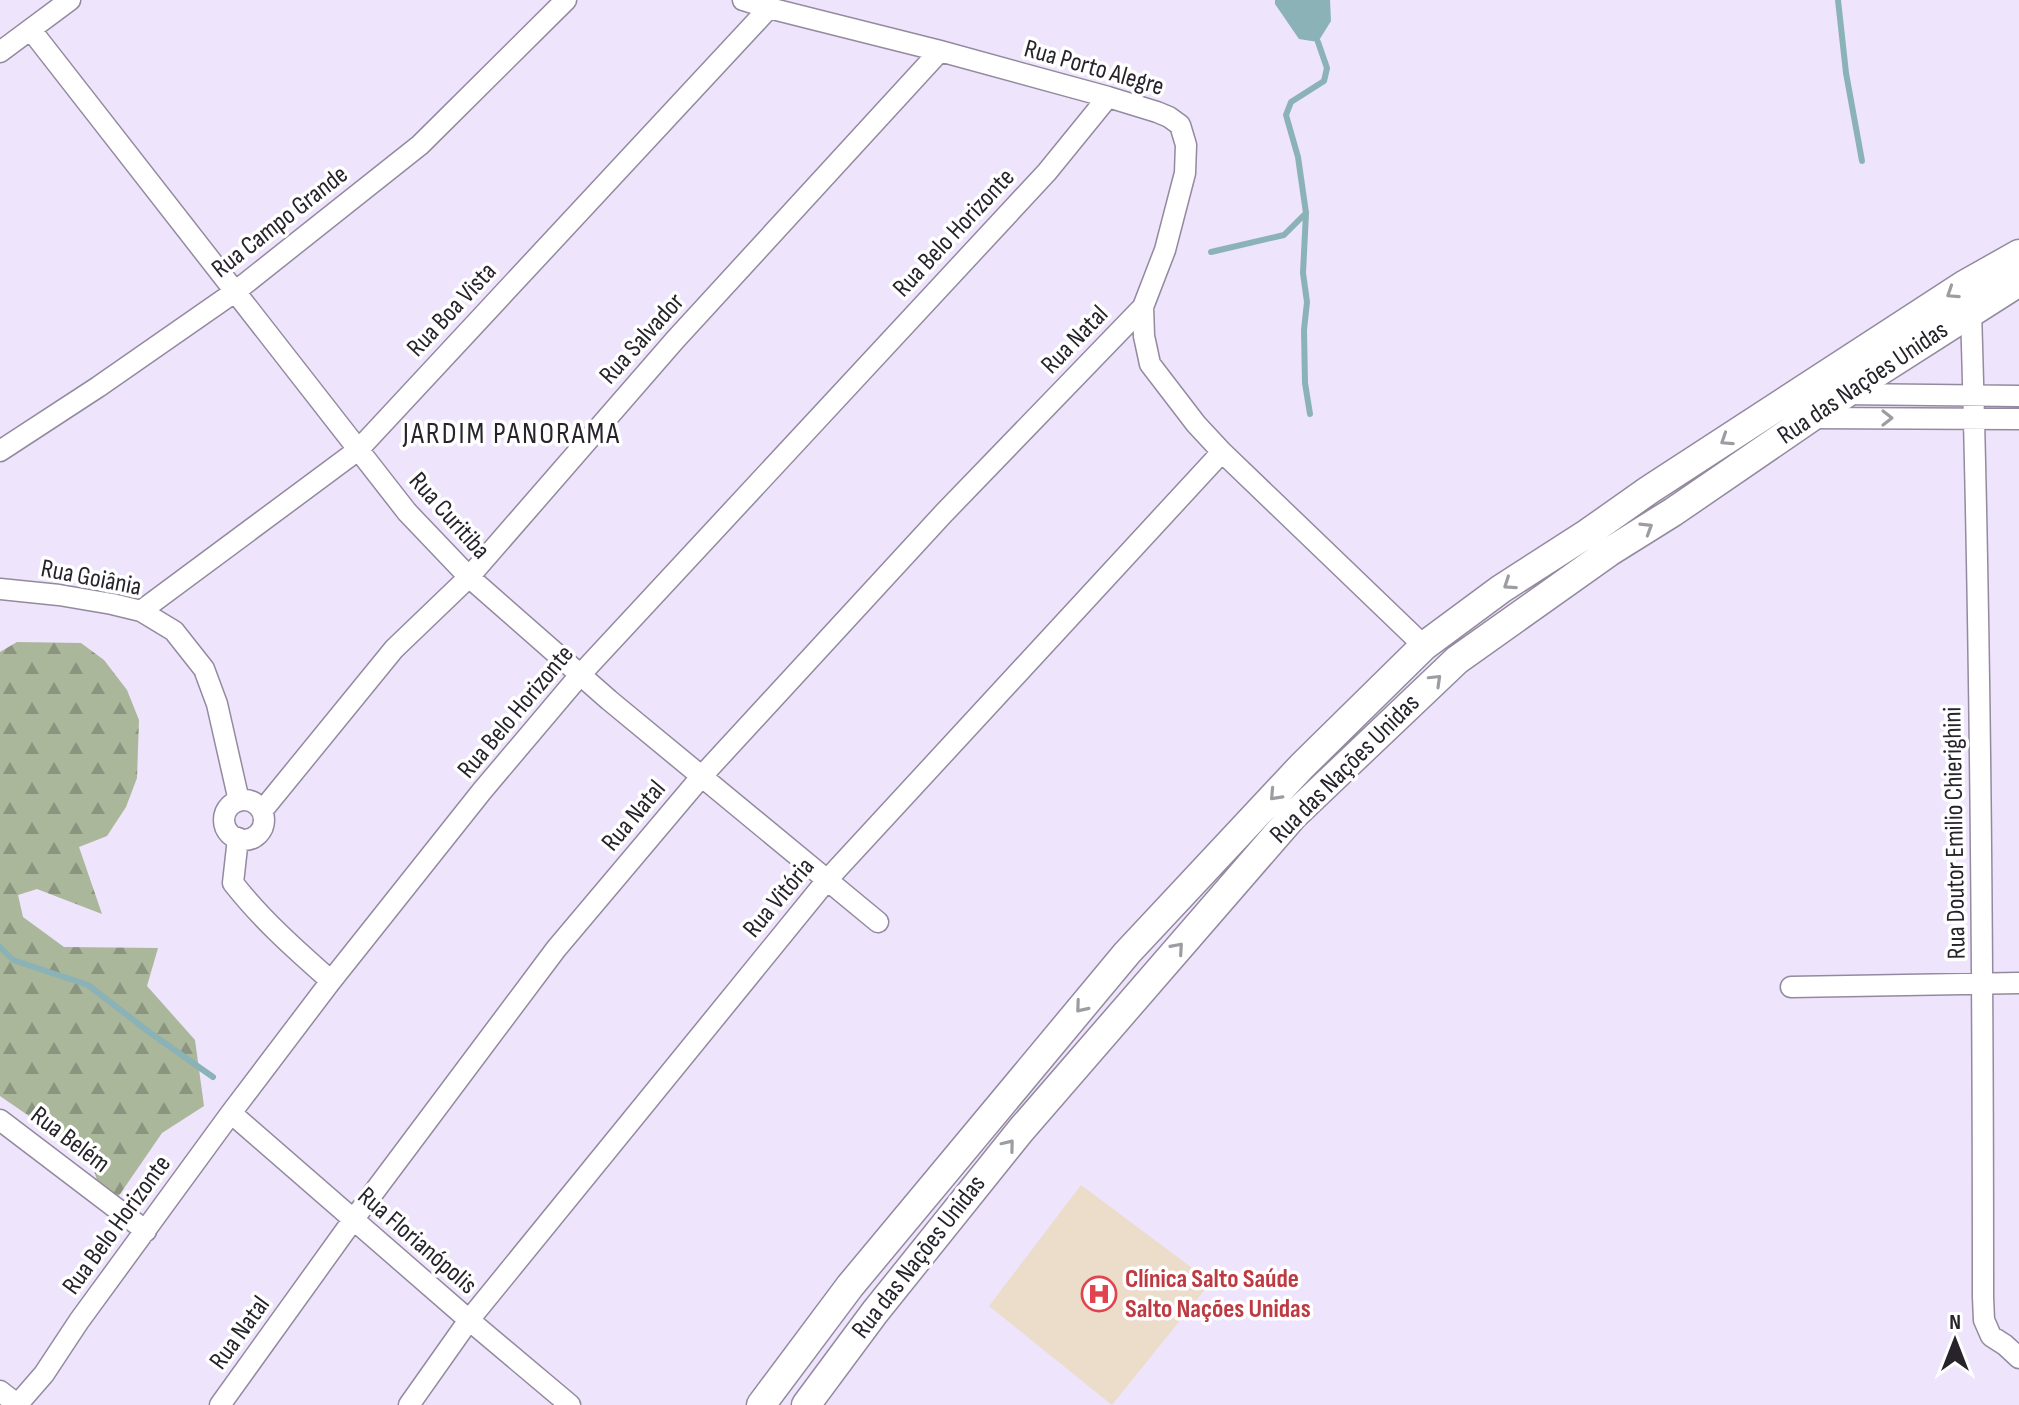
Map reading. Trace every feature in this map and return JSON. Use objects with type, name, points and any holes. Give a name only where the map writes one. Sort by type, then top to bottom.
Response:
[{"type":"main road","name":"Rua das Nações Unidas","points":[[806,1405],[875,1312],[1021,1130],[1293,816],[1457,660],[1609,552],[1673,512],[1800,407],[1822,378],[1964,285],[2019,254]]},
{"type":"main road","name":"Rua das Nações Unidas","points":[[761,1405],[850,1286],[1127,953],[1302,766],[1424,646],[1501,589],[1800,407],[1845,395],[2019,282]]},
{"type":"main road","points":[[1293,816],[1325,775],[1328,765],[1320,759],[1302,766]]},
{"type":"main road","points":[[850,1286],[855,1300],[875,1312]]},
{"type":"street","points":[[0,52],[70,0]]},
{"type":"street","name":"Rua Campo Grande","points":[[0,451],[236,291],[420,145],[566,0]]},
{"type":"street","name":"Rua Porto Alegre","points":[[743,0],[1108,97],[1169,117],[1180,125],[1186,145],[1185,173],[1143,307],[1144,336],[1150,364],[1222,452],[1424,646]]},
{"type":"street","name":"Rua Boa Vista","points":[[141,611],[358,450],[769,8]]},
{"type":"street","name":"Rua Curitiba","points":[[31,30],[407,512],[469,577],[580,675],[878,922]]},
{"type":"street","name":"Rua Salvador","points":[[262,811],[394,649],[469,577],[675,340],[940,51]]},
{"type":"street","name":"Rua Belo Horizonte","points":[[18,1405],[44,1374],[79,1321],[231,1113],[482,791],[580,675],[1047,172],[1108,97]]},
{"type":"street","name":"Rua Natal","points":[[220,1405],[353,1220],[556,949],[701,777],[944,513],[1143,307]]},
{"type":"street","name":"Rua Doutor Emilio Chierighini","points":[[1971,311],[1983,983],[1984,1320],[1991,1336],[2012,1351]]},
{"type":"street","points":[[1822,378],[1845,395],[2019,396]]},
{"type":"street","points":[[1800,407],[1975,419],[2019,419]]},
{"type":"street","name":"Rua Vitória","points":[[409,1405],[469,1320],[827,880],[1222,452]]},
{"type":"street","name":"Rua Goiânia","points":[[0,589],[73,597],[141,611],[174,631],[204,669],[217,704],[239,801]]},
{"type":"street","points":[[246,800],[256,803],[262,811],[264,822],[261,832],[253,838],[242,840],[232,836],[226,828],[224,818],[227,809],[235,802],[246,800]]},
{"type":"street","points":[[238,838],[233,883],[277,934],[331,981]]},
{"type":"street","points":[[1791,987],[2019,983]]},
{"type":"street","name":"Rua Florianópolis","points":[[231,1113],[570,1405]]},
{"type":"street","name":"Rua Belém","points":[[0,1120],[146,1231]]},
{"type":"street","points":[[0,1391],[18,1405]]},
{"type":"shaded area","points":[[1275,0],[1330,0],[1331,21],[1318,42],[1299,39]]},
{"type":"shaded area","name":"Clínica Salto Saúde Salto Nações Unidas","points":[[1081,1185],[1211,1282],[1112,1405],[989,1306]]},
{"type":"green space","points":[[17,642],[81,643],[104,660],[127,690],[139,720],[137,778],[126,807],[107,836],[79,847],[102,914],[37,889],[18,895],[23,917],[64,947],[158,948],[147,986],[195,1040],[204,1106],[162,1133],[118,1197],[97,1180],[90,1158],[0,1096],[0,652]]},
{"type":"waterway","points":[[1838,0],[1846,73],[1862,161]]},
{"type":"waterway","points":[[1310,414],[1305,383],[1307,302],[1303,273],[1306,213],[1298,157],[1286,115],[1291,102],[1324,81],[1327,68],[1318,42]]},
{"type":"waterway","points":[[1211,252],[1284,235],[1306,213]]},
{"type":"waterway","points":[[0,947],[13,960],[88,985],[213,1077]]},
{"type":"place","name":"Clínica Salto Saúde Salto Nações Unidas","points":[[1099,1294]]},
{"type":"district","name":"JARDIM PANORAMA","points":[[512,434]]}]
